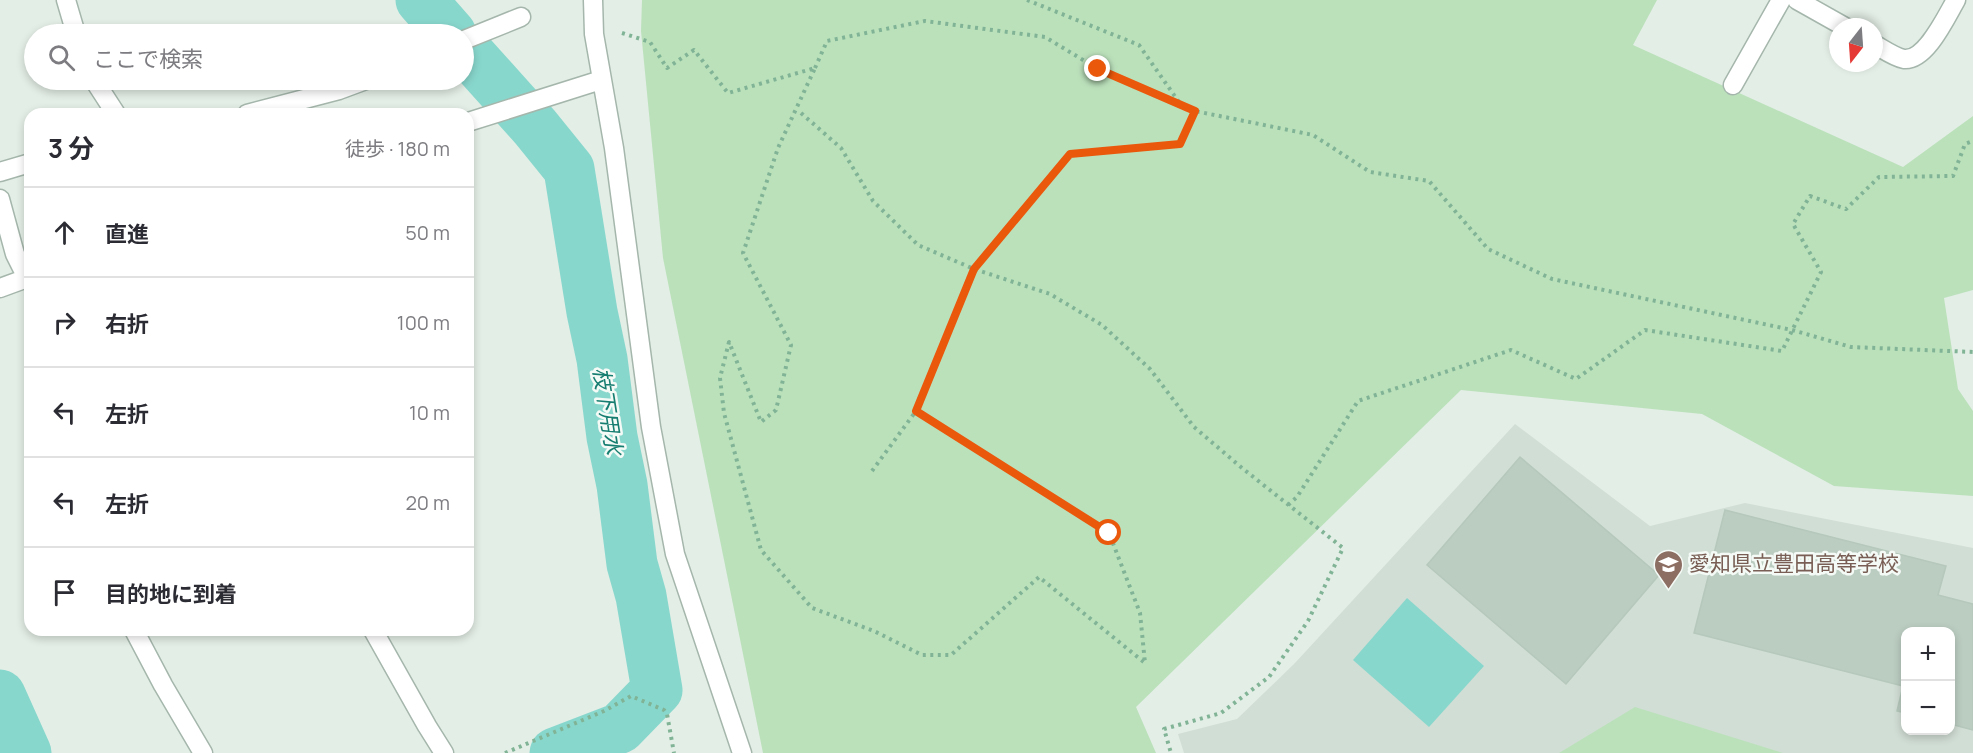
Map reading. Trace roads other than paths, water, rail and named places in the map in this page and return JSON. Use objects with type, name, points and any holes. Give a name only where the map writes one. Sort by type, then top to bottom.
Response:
[{"type":"street","points":[[66,0],[73,24]]},
{"type":"street","points":[[593,0],[594,34],[614,148],[651,427],[675,554],[742,753]]},
{"type":"street","points":[[1733,85],[1781,0]]},
{"type":"street","points":[[1797,0],[1829,18]]},
{"type":"street","points":[[1883,49],[1906,59],[1918,55],[1927,47],[1956,0]]},
{"type":"street","points":[[474,36],[521,17]]},
{"type":"street","points":[[474,121],[601,80]]},
{"type":"street","points":[[100,90],[112,108]]},
{"type":"street","points":[[271,108],[339,90]]},
{"type":"street","points":[[0,172],[24,165]]},
{"type":"street","points":[[0,199],[15,254],[24,271]]},
{"type":"street","points":[[0,288],[24,279]]},
{"type":"street","points":[[137,636],[203,753]]},
{"type":"street","points":[[376,636],[444,753]]},
{"type":"water","points":[[1407,598],[1484,666],[1429,727],[1353,660]]},
{"type":"waterway","name":"枝下用水","points":[[421,0],[442,24]]},
{"type":"waterway","name":"枝下用水","points":[[474,59],[569,169],[592,312],[602,359],[632,564],[641,596],[657,690],[620,728],[555,753]]},
{"type":"waterway","points":[[0,695],[26,753]]},
{"type":"place","name":"愛知県立豊田高等学校","points":[[1668,590]]}]
